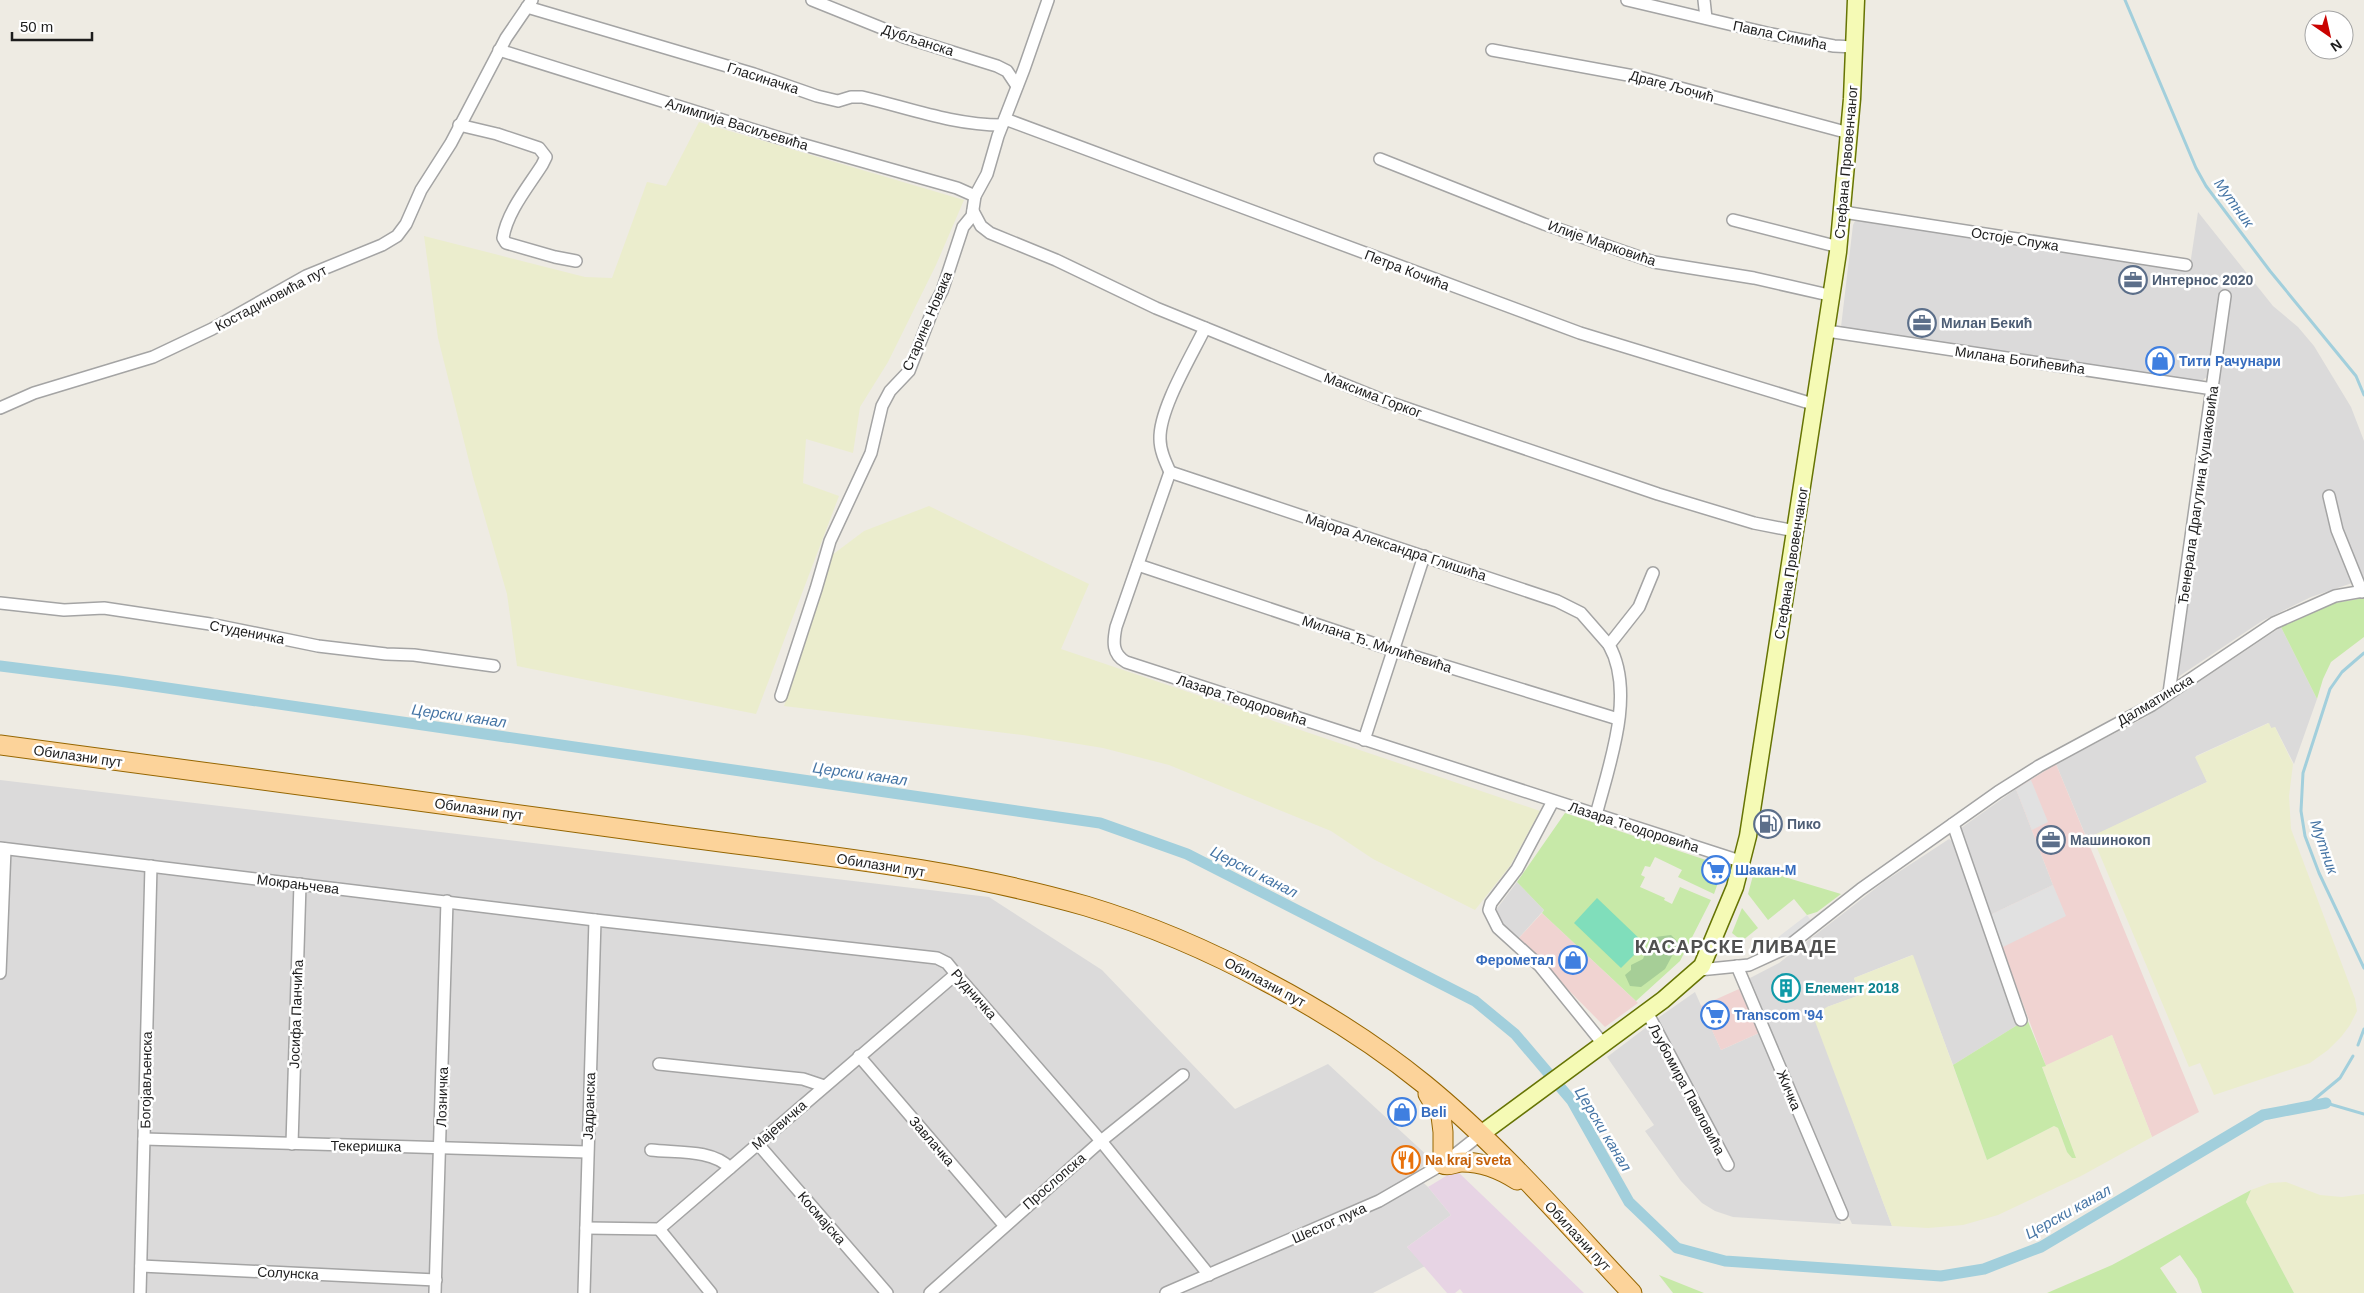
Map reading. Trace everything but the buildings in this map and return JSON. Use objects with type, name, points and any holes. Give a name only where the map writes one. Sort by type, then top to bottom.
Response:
[{"type":"main road","name":"Обилазни пут","points":[[0,745],[854,860],[965,878],[1048,896],[1097,910],[1156,930],[1244,970],[1349,1030],[1422,1082],[1481,1134],[1632,1293]]},
{"type":"main road","points":[[1422,1082],[1441,1116],[1443,1164],[1446,1166],[1464,1162],[1483,1164],[1527,1183]]},
{"type":"street","name":"Дубљанска","points":[[812,0],[904,37],[997,66],[1008,71],[1017,86]]},
{"type":"street","name":"Старине Новака","points":[[781,696],[830,541],[871,453],[882,406],[890,391],[908,371],[942,291],[963,227],[972,216],[975,196],[987,174],[1003,122],[1048,0]]},
{"type":"street","name":"Павла Симића","points":[[1627,0],[1816,42],[1854,47]]},
{"type":"street","points":[[1704,0],[1706,18]]},
{"type":"street","name":"Стефана Првовенчаног","points":[[1481,1134],[1647,1012],[1699,970],[1710,951],[1743,862],[1816,405],[1839,247],[1849,134],[1856,0]]},
{"type":"street","name":"Костадиновића пут","points":[[0,408],[34,394],[153,357],[212,329],[306,276],[382,245],[397,236],[406,224],[421,190],[460,125],[499,50],[530,3]]},
{"type":"street","name":"Гласиначка","points":[[530,3],[817,96],[838,100],[862,97],[945,120],[974,125],[1003,122]]},
{"type":"street","name":"Алимпија Васиљевића","points":[[499,50],[780,138],[957,188],[975,196]]},
{"type":"street","name":"Драге Љочић","points":[[1492,50],[1639,77],[1849,134]]},
{"type":"street","name":"Петра Кочића","points":[[1003,122],[1562,327],[1650,356],[1816,405]]},
{"type":"street","points":[[460,125],[509,138],[539,148],[542,151],[546,157],[504,228],[503,238],[506,243],[576,261]]},
{"type":"street","name":"Илије Марковића","points":[[1380,159],[1544,224],[1654,262],[1754,278],[1832,296]]},
{"type":"street","name":"Максима Горког","points":[[973,211],[981,226],[990,233],[1205,328],[1384,401],[1530,452],[1713,511],[1795,531]]},
{"type":"street","name":"Остоје Спужа","points":[[1843,212],[2186,265]]},
{"type":"street","points":[[1733,220],[1839,247]]},
{"type":"street","name":"Ђенерала Драгутина Кушаковића","points":[[2170,693],[2225,296]]},
{"type":"street","points":[[1170,472],[1162,449],[1161,428],[1172,396],[1205,328]]},
{"type":"street","name":"Милана Богићевића","points":[[1827,331],[2213,389]]},
{"type":"street","name":"Мајора Александра Глишића","points":[[1170,472],[1557,601],[1572,608],[1590,621],[1609,645],[1618,670],[1618,719],[1596,815]]},
{"type":"street","name":"Лазара Теодоровића","points":[[1170,472],[1115,633],[1114,647],[1119,658],[1126,662],[1364,740],[1743,862]]},
{"type":"street","name":"Далматинска","points":[[1699,970],[1737,966],[1762,960],[1786,948],[1861,889],[1998,792],[2064,751],[2152,705],[2274,623],[2335,596],[2363,592],[2337,530],[2329,496]]},
{"type":"street","points":[[1364,740],[1424,556]]},
{"type":"street","name":"Милана Ђ. Милићевића","points":[[1138,565],[1394,650],[1618,719]]},
{"type":"street","points":[[1609,645],[1639,606],[1653,572]]},
{"type":"street","name":"Студеничка","points":[[0,603],[64,610],[104,608],[210,624],[318,646],[494,666]]},
{"type":"street","name":"Лазара Теодоровића","points":[[1553,801],[1529,850],[1491,903],[1489,910],[1498,928],[1540,966],[1604,1044]]},
{"type":"street","points":[[1953,824],[2021,1020]]},
{"type":"street","points":[[0,973],[2,849]]},
{"type":"street","name":"Мокрањчева","points":[[2,849],[595,920]]},
{"type":"street","name":"Богојављенска","points":[[140,1293],[151,866]]},
{"type":"street","name":"Јосифа Панчића","points":[[292,1144],[300,884]]},
{"type":"street","name":"Лозничка","points":[[436,1293],[447,901]]},
{"type":"street","name":"Рудничка","points":[[595,920],[937,958],[947,963],[1101,1140],[1209,1275]]},
{"type":"street","name":"Јадранска","points":[[584,1293],[595,920]]},
{"type":"street","name":"Жичка","points":[[1737,966],[1842,1214]]},
{"type":"street","name":"Мајевичка","points":[[659,1229],[956,974]]},
{"type":"street","name":"Љубомира Павловића","points":[[1647,1012],[1728,1165]]},
{"type":"street","name":"Завлачка","points":[[859,1056],[1004,1225]]},
{"type":"street","points":[[659,1064],[803,1079],[824,1086]]},
{"type":"street","name":"Прослопска","points":[[930,1293],[1101,1140],[1183,1075]]},
{"type":"street","name":"Шестог пука","points":[[1166,1293],[1379,1201],[1443,1164],[1481,1134]]},
{"type":"street","name":"Текеришка","points":[[144,1139],[588,1152]]},
{"type":"street","name":"Космајска","points":[[758,1144],[886,1293]]},
{"type":"street","points":[[651,1150],[711,1156],[724,1162],[730,1168]]},
{"type":"street","points":[[586,1228],[659,1229],[711,1293]]},
{"type":"street","name":"Солунска","points":[[141,1266],[436,1280]]},
{"type":"shaded area","points":[[2198,212],[2273,306],[2298,327],[2314,346],[2351,407],[2364,441],[2364,579],[2311,597],[2262,621],[2178,677],[2231,293],[2222,291],[2211,374],[2200,382],[1841,327],[1853,225],[1859,219],[2189,272]]},
{"type":"shaded area","points":[[2281,627],[2317,699],[2294,764],[2275,727],[2272,729],[2268,723],[2196,756],[2207,782],[2087,839],[2056,764],[2146,717]]},
{"type":"shaded area","points":[[2056,764],[2199,1112],[2152,1137],[2112,1035],[2046,1066],[1990,915],[2053,885],[2016,789]]},
{"type":"shaded area","points":[[0,780],[989,897],[1102,970],[1235,1109],[1328,1064],[1431,1159],[1414,1174],[1428,1187],[1451,1215],[1407,1247],[1425,1266],[1373,1293],[0,1293]]},
{"type":"shaded area","points":[[2031,780],[2048,822],[2032,830],[2016,789]]},
{"type":"shaded area","points":[[2016,789],[2053,885],[1990,915],[1961,828]]},
{"type":"shaded area","points":[[1949,839],[1954,842],[2019,1024],[1953,1065],[1912,955],[1854,978],[1860,995],[1827,1007],[1823,1040],[1892,1226],[1852,1224],[1749,987],[1750,978],[1779,963],[1885,881]]},
{"type":"shaded area","points":[[1517,882],[1544,910],[1518,939],[1496,918],[1495,911]]},
{"type":"shaded area","points":[[2053,885],[2066,916],[2001,948],[1990,915]]},
{"type":"shaded area","points":[[1542,913],[1638,1003],[1605,1027],[1518,939]]},
{"type":"shaded area","points":[[1807,915],[1812,922],[1778,949],[1772,942]]},
{"type":"shaded area","points":[[1739,989],[1759,1033],[1721,1050],[1701,1006]]},
{"type":"shaded area","points":[[1695,992],[1721,1050],[1759,1033],[1841,1224],[1733,1217],[1715,1211],[1702,1203],[1681,1181],[1645,1131],[1654,1125],[1607,1057],[1648,1026],[1726,1169],[1655,1020]]},
{"type":"shaded area","points":[[1456,1170],[1584,1293],[1463,1293],[1460,1289],[1455,1293],[1447,1293],[1407,1247],[1451,1215],[1428,1187]]},
{"type":"green space","points":[[699,122],[964,200],[936,265],[888,362],[860,407],[853,453],[806,439],[803,483],[839,496],[756,714],[517,666],[507,594],[473,477],[438,338],[424,236],[585,277],[612,278],[647,182],[666,186]]},
{"type":"green space","points":[[929,506],[1089,584],[1061,649],[1540,811],[1510,866],[1475,910],[1373,859],[1331,831],[1169,765],[1103,748],[1023,735],[784,706],[832,555],[864,531]]},
{"type":"green space","points":[[2364,598],[2364,637],[2331,662],[2317,699],[2281,627],[2335,603]]},
{"type":"green space","points":[[2269,723],[2271,728],[2275,727],[2293,764],[2289,796],[2291,829],[2355,999],[2357,1011],[2341,1037],[2328,1050],[2310,1063],[2214,1095],[2200,1063],[2189,1067],[2092,836],[2207,782],[2195,757]]},
{"type":"green space","points":[[1565,813],[1724,866],[1711,863],[1708,873],[1720,877],[1714,894],[1678,877],[1682,870],[1655,857],[1650,867],[1645,866],[1641,875],[1645,877],[1640,887],[1665,898],[1664,900],[1672,904],[1680,887],[1711,900],[1680,961],[1636,1001],[1542,913],[1544,910],[1517,882]]},
{"type":"green space","points":[[1755,868],[1841,894],[1817,912],[1807,915],[1794,899],[1768,920],[1748,894]]},
{"type":"green space","points":[[1597,898],[1645,944],[1621,968],[1574,923]]},
{"type":"green space","points":[[1742,908],[1758,928],[1742,941],[1732,933]]},
{"type":"green space","points":[[1671,935],[1679,943],[1665,969],[1641,987],[1630,986],[1625,975],[1631,970],[1631,965],[1643,959],[1647,949],[1653,946],[1655,937]]},
{"type":"green space","points":[[1913,955],[1987,1160],[2054,1126],[2058,1128],[2067,1152],[2065,1126],[2042,1067],[2112,1035],[2152,1137],[2081,1176],[1998,1215],[1963,1225],[1928,1228],[1892,1226],[1813,1016],[1827,1007],[1860,995],[1854,978]]},
{"type":"green space","points":[[2027,1019],[2046,1066],[2042,1067],[2076,1158],[2072,1158],[2067,1152],[2058,1128],[2054,1126],[1987,1160],[1953,1065]]},
{"type":"green space","points":[[2286,1182],[2320,1195],[2342,1197],[2364,1194],[2364,1293],[2294,1293],[2246,1202],[2251,1190],[2270,1183]]},
{"type":"green space","points":[[2251,1190],[2246,1202],[2294,1293],[2202,1293],[2197,1279],[2180,1255],[2160,1268],[2177,1293],[2047,1293],[2112,1265]]},
{"type":"green space","points":[[1659,1275],[1704,1293],[1673,1293]]},
{"type":"waterway","name":"Мутник","points":[[2125,0],[2196,168],[2206,186],[2270,271],[2356,376],[2364,395]]},
{"type":"waterway","name":"Мутник","points":[[2364,653],[2342,672],[2330,689],[2303,773],[2301,811],[2305,836],[2319,873],[2364,968]]},
{"type":"waterway","name":"Церски канал","points":[[0,666],[119,681],[1100,823],[1187,854],[1475,1001],[1515,1034],[1572,1101],[1629,1202],[1677,1248],[1725,1261],[1941,1276],[1984,1269],[2041,1247],[2263,1115],[2326,1103]]},
{"type":"waterway","name":"Мутник","points":[[2358,1045],[2364,1029]]},
{"type":"waterway","name":"Мутник","points":[[2305,1107],[2340,1078],[2353,1056]]},
{"type":"waterway","points":[[2326,1103],[2364,1114]]},
{"type":"place","name":"Интернос 2020","points":[[2133,280]]},
{"type":"place","name":"Милан Бекић","points":[[1922,323]]},
{"type":"place","name":"Тити Рачунари","points":[[2160,361]]},
{"type":"place","name":"Пико","points":[[1768,824]]},
{"type":"place","name":"Машинокоп","points":[[2051,840]]},
{"type":"place","name":"Шакан-М","points":[[1716,870]]},
{"type":"place","name":"Ферометал","points":[[1573,960]]},
{"type":"place","name":"Елемент 2018","points":[[1786,988]]},
{"type":"place","name":"Transcom '94","points":[[1715,1015]]},
{"type":"place","name":"Beli","points":[[1402,1112]]},
{"type":"place","name":"Na kraj sveta","points":[[1406,1160]]},
{"type":"district","name":"КАСАРСКЕ ЛИВАДЕ","points":[[1736,946]]}]
